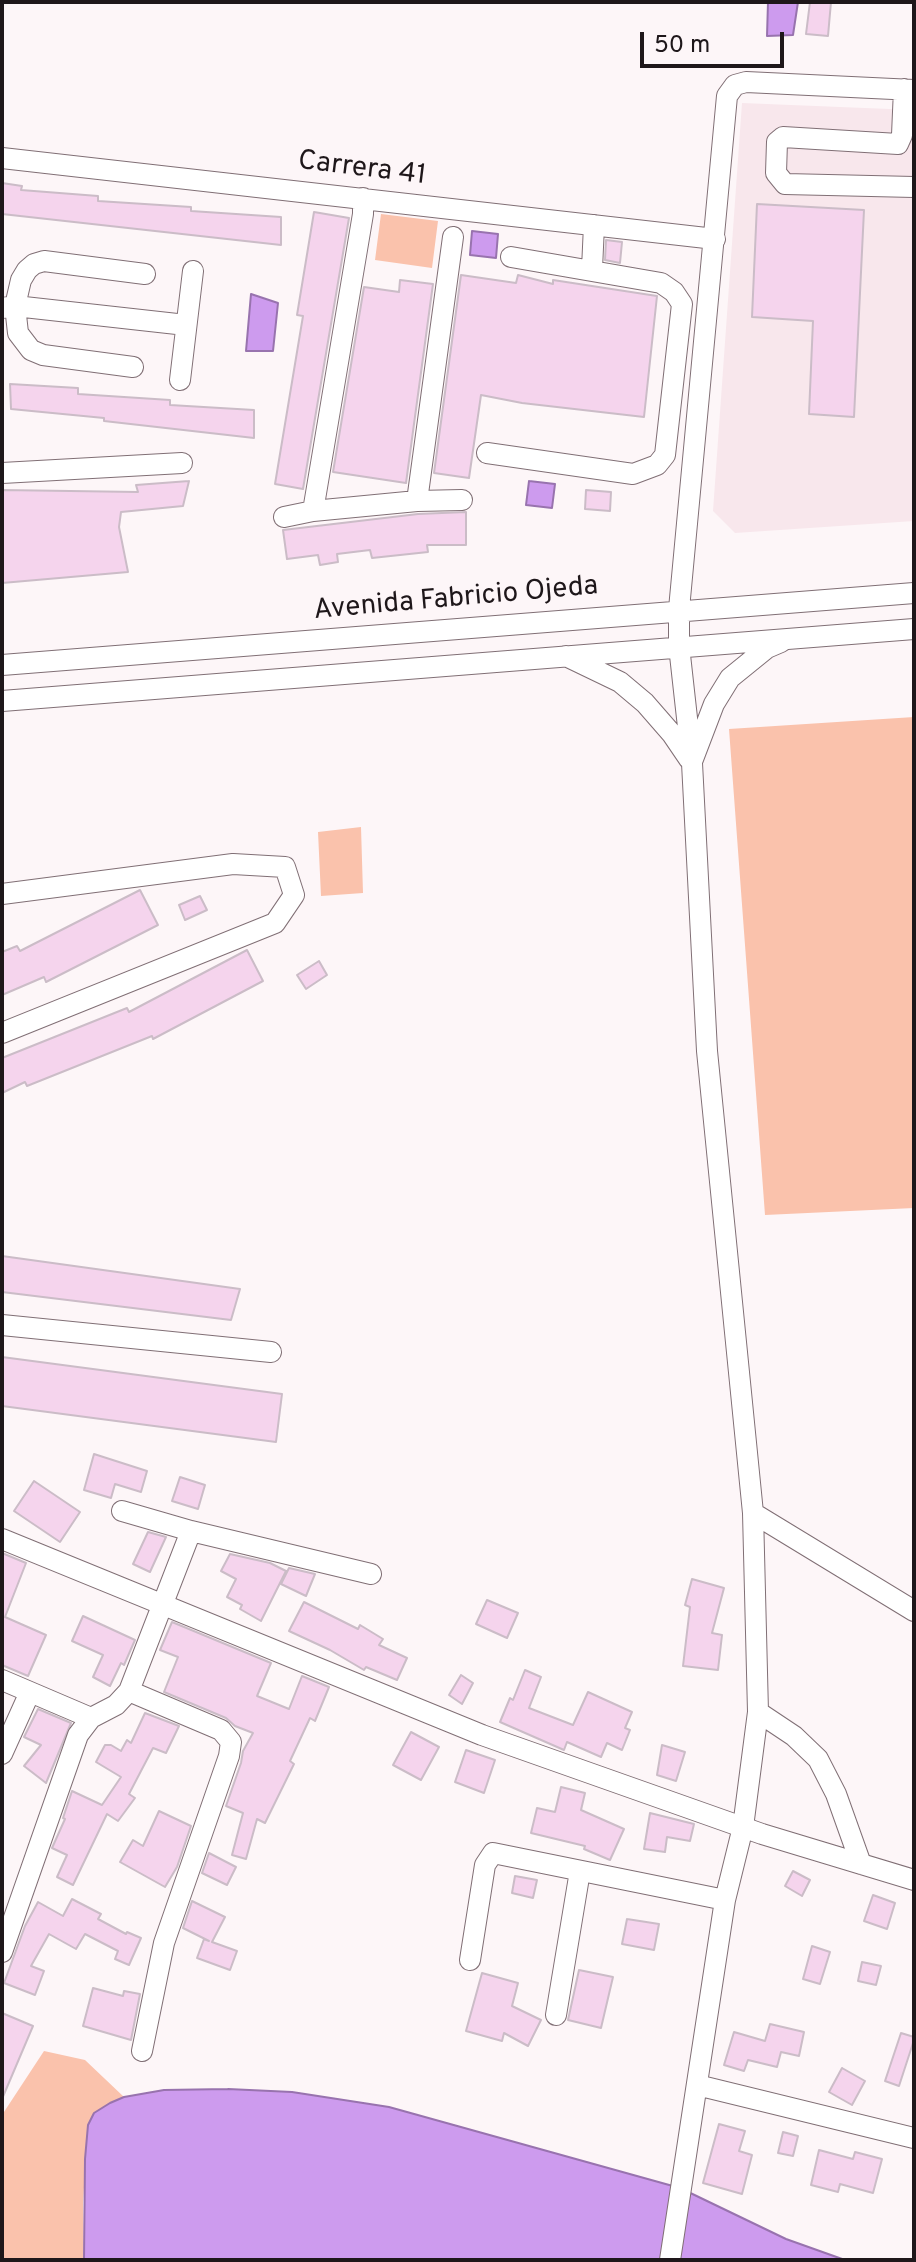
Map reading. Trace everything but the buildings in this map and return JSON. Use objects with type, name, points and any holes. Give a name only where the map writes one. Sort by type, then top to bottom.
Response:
[{"type":"street","points":[[670,2260],[725,1900],[743,1827],[758,1712],[753,1513],[707,1051],[692,763],[679,646],[679,609],[727,96],[735,85],[746,82],[909,89],[898,144],[783,137],[777,142],[776,173],[785,184],[914,187]]},
{"type":"street","name":"Carrera 41","points":[[2,158],[715,239]]},
{"type":"street","points":[[313,511],[363,214],[363,198]]},
{"type":"street","points":[[592,269],[594,225]]},
{"type":"street","points":[[417,501],[453,237]]},
{"type":"street","points":[[487,453],[633,474],[657,465],[665,455],[682,304],[674,292],[661,283],[511,257]]},
{"type":"street","points":[[6,306],[27,270],[44,261],[145,274]]},
{"type":"street","points":[[180,380],[193,271]]},
{"type":"street","points":[[6,306],[186,325]]},
{"type":"street","points":[[6,306],[18,333],[31,350],[43,355],[133,367]]},
{"type":"street","points":[[2,473],[182,463]]},
{"type":"street","points":[[284,517],[313,511],[417,501],[462,500]]},
{"type":"street","name":"Avenida Fabricio Ojeda","points":[[2,665],[679,609],[914,593]]},
{"type":"street","points":[[2,701],[914,629]]},
{"type":"street","points":[[692,763],[714,704],[730,678],[767,648],[793,637]]},
{"type":"street","points":[[564,655],[620,682],[645,703],[692,763]]},
{"type":"street","points":[[2,894],[233,864],[285,867],[294,895],[275,923],[2,1033]]},
{"type":"street","points":[[2,1325],[271,1352]]},
{"type":"street","points":[[122,1511],[191,1531],[371,1574]]},
{"type":"street","points":[[753,1513],[914,1611]]},
{"type":"street","points":[[2,1952],[78,1735],[91,1718],[116,1705],[129,1691],[191,1531]]},
{"type":"street","points":[[2,1539],[482,1735],[743,1827],[914,1880]]},
{"type":"street","points":[[2,1680],[91,1718]]},
{"type":"street","points":[[129,1691],[221,1730],[231,1742],[229,1756],[164,1943],[142,2051]]},
{"type":"street","points":[[2,1754],[30,1692]]},
{"type":"street","points":[[758,1712],[794,1736],[818,1759],[836,1794],[861,1864]]},
{"type":"street","points":[[470,1960],[485,1865],[493,1853],[725,1900]]},
{"type":"street","points":[[556,2015],[580,1871]]},
{"type":"street","points":[[697,2085],[914,2138]]},
{"type":"shaded area","points":[[768,2],[798,2],[793,35],[767,36]]},
{"type":"shaded area","points":[[742,103],[914,110],[914,521],[735,533],[713,511]]},
{"type":"shaded area","points":[[381,214],[438,221],[432,268],[375,260]]},
{"type":"shaded area","points":[[472,231],[498,234],[496,258],[470,255]]},
{"type":"shaded area","points":[[251,294],[278,303],[273,351],[246,351]]},
{"type":"shaded area","points":[[529,481],[555,484],[552,508],[526,505]]},
{"type":"shaded area","points":[[914,717],[914,1208],[765,1215],[729,729]]},
{"type":"shaded area","points":[[361,827],[363,893],[321,896],[318,832]]},
{"type":"shaded area","points":[[44,2051],[85,2060],[124,2097],[110,2103],[88,2125],[83,2203],[84,2260],[2,2260],[2,2115]]},
{"type":"shaded area","points":[[164,2090],[292,2092],[389,2107],[680,2188],[786,2239],[845,2260],[84,2260],[85,2159],[88,2125],[94,2113],[124,2097]]}]
